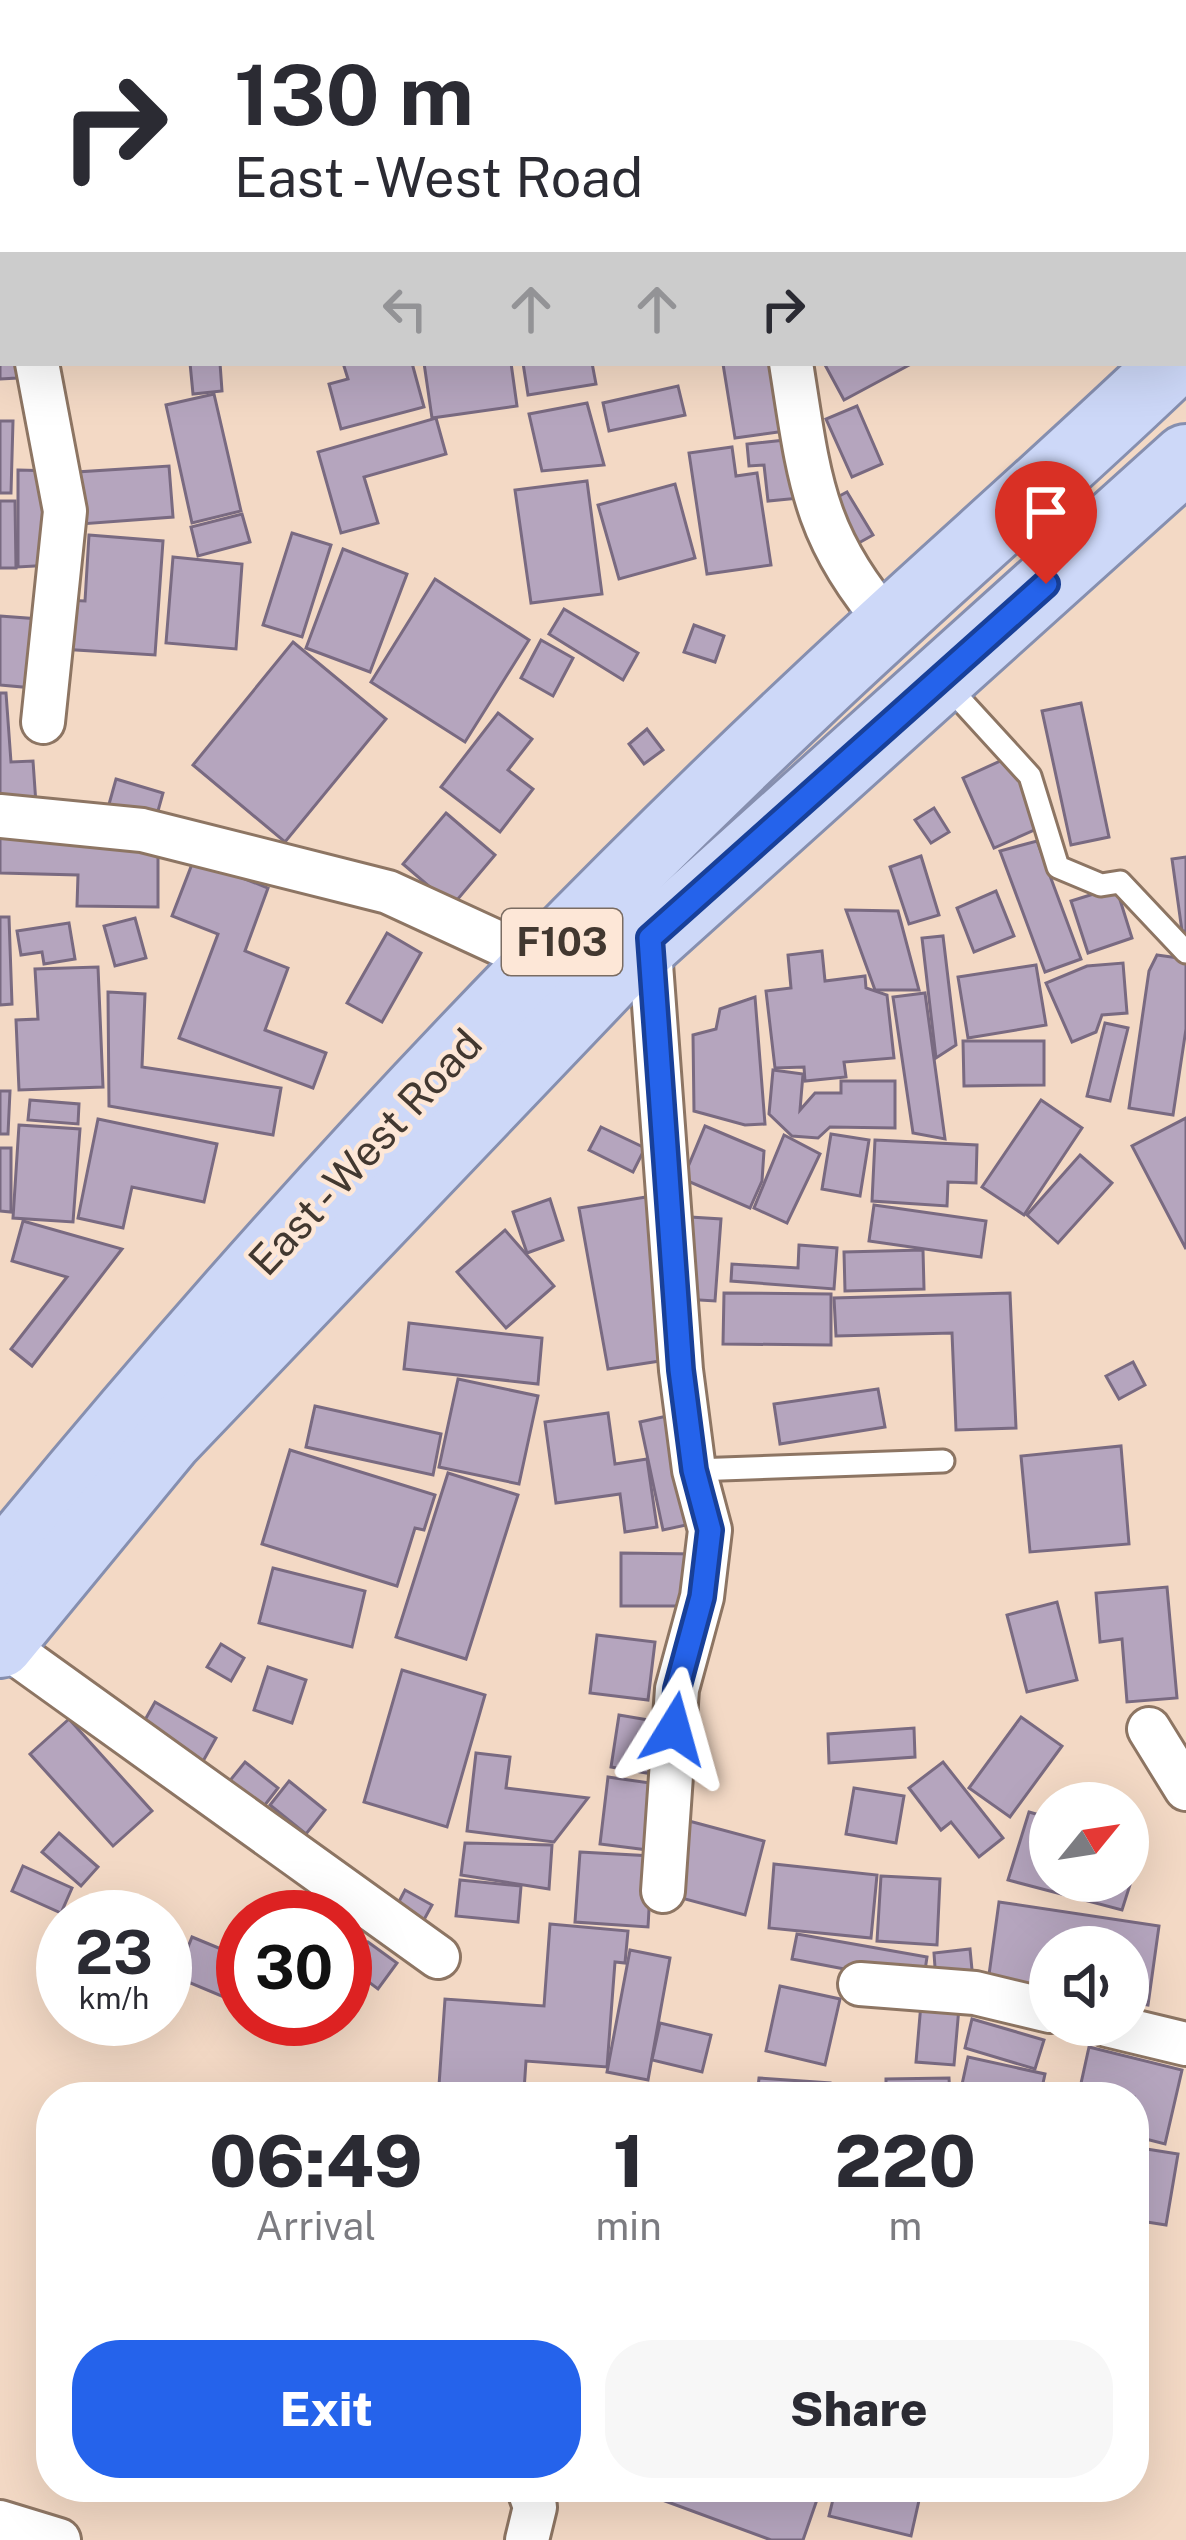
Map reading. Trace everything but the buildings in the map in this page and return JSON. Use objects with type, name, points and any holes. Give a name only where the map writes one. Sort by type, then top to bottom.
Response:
[{"type":"main road","name":"East - West Road","points":[[0,1568],[224,1303],[542,963],[890,625],[1170,366]]},
{"type":"main road","name":"East - West Road","points":[[0,1643],[168,1440],[650,938],[1186,458]]},
{"type":"street","points":[[38,366],[65,512],[43,722]]},
{"type":"street","points":[[792,366],[821,524],[849,578],[890,625]]},
{"type":"street","points":[[0,817],[50,817],[142,830],[388,892],[542,963]]},
{"type":"street","points":[[650,938],[681,1370],[694,1470],[710,1530],[702,1597],[677,1689],[663,1891]]},
{"type":"street","points":[[0,1643],[438,1958]]},
{"type":"street","points":[[1149,1730],[1186,1789]]},
{"type":"street","points":[[860,1984],[975,1993],[1029,2006]]},
{"type":"street","points":[[1149,2035],[1186,2044]]},
{"type":"street","points":[[527,2540],[533,2502]]},
{"type":"street","points":[[0,2522],[59,2540]]},
{"type":"lane","points":[[940,678],[1030,776],[1058,867],[1101,885],[1120,882],[1186,952]]},
{"type":"lane","points":[[694,1470],[943,1461]]},
{"type":"route","points":[[674,1729],[677,1689],[702,1597],[710,1530],[694,1470],[681,1370],[650,938],[1046,584]]}]
